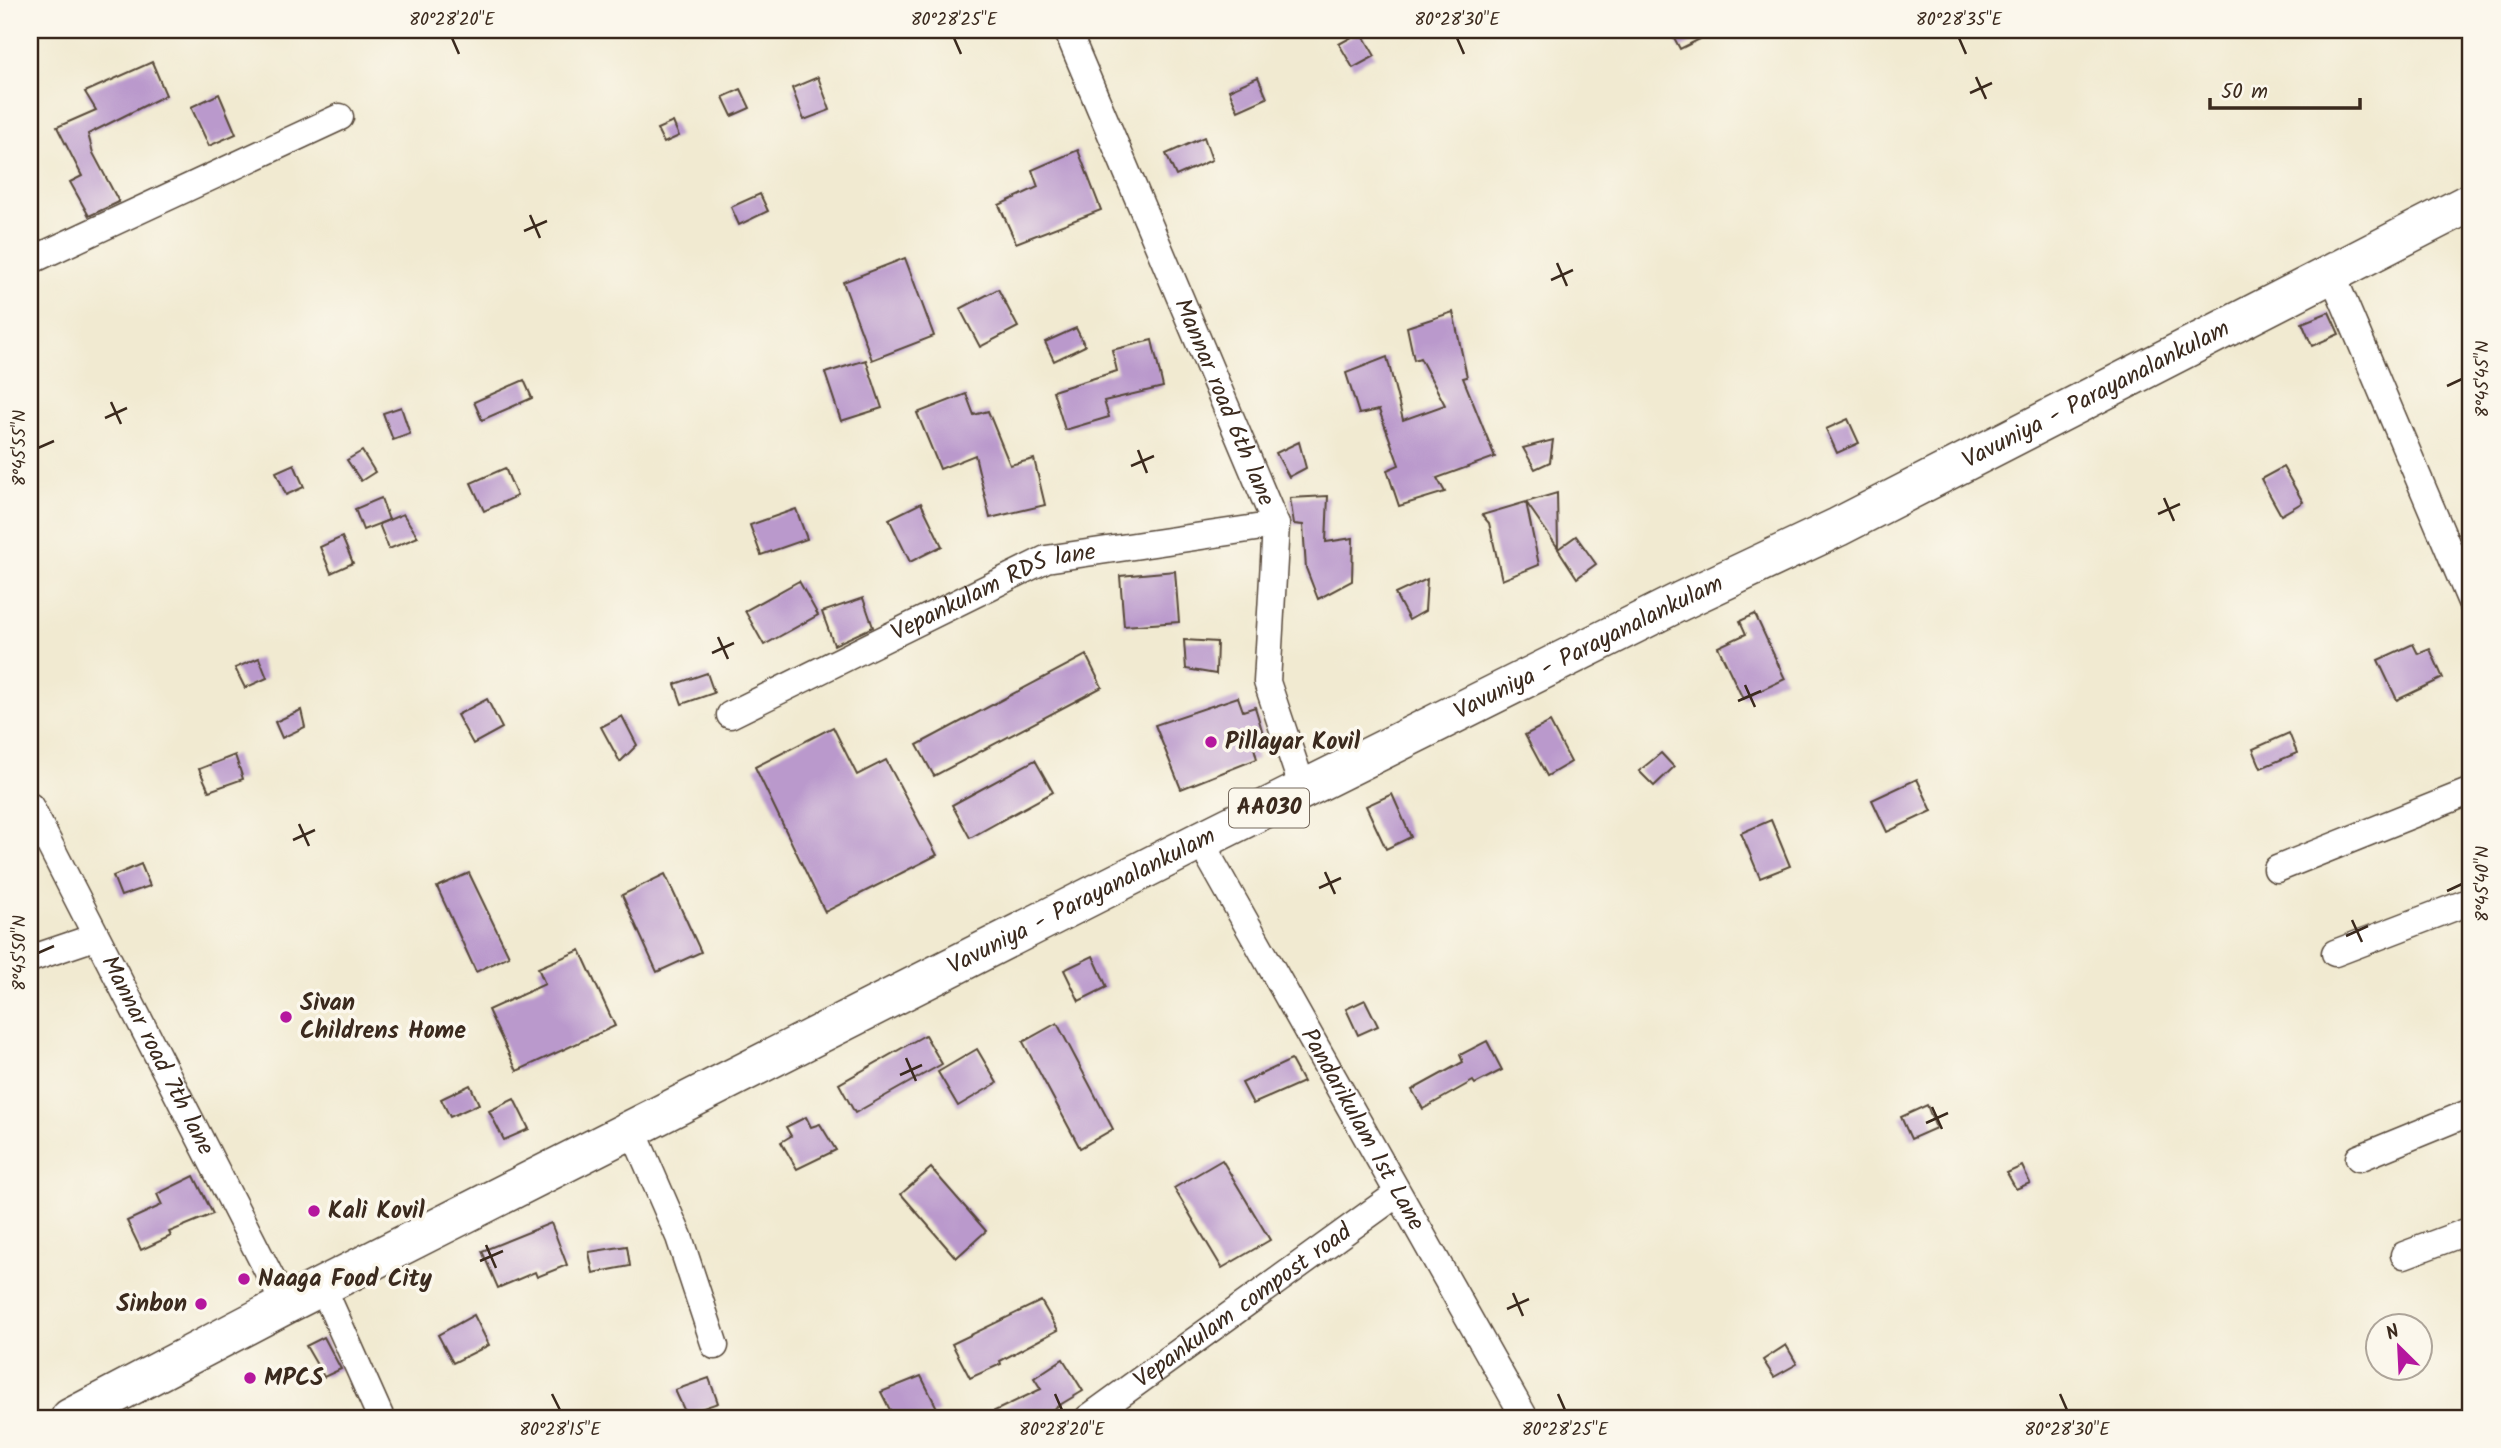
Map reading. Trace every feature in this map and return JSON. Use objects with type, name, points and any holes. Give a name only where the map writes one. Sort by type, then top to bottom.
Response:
[{"type":"highway","name":"Vavuniya - Parayanalankulam","points":[[70,1418],[285,1305],[633,1131],[1200,841],[1304,792],[1681,601],[1838,527],[2471,202]]},
{"type":"street","name":"Mannar road 6th lane","points":[[1067,30],[1276,525],[1267,682],[1304,792]]},
{"type":"street","points":[[30,261],[340,117]]},
{"type":"street","points":[[2332,274],[2471,602]]},
{"type":"street","name":"Vepankulam RDS lane","points":[[730,715],[1046,559],[1276,525]]},
{"type":"street","points":[[2277,869],[2471,791]]},
{"type":"street","name":"Mannar road 7th lane","points":[[30,806],[285,1305]]},
{"type":"street","name":"Pandarikulam 1st Lane","points":[[1200,841],[1525,1418]]},
{"type":"street","points":[[2335,953],[2471,901]]},
{"type":"street","points":[[30,958],[95,937]]},
{"type":"street","points":[[2359,1158],[2471,1112]]},
{"type":"street","points":[[633,1131],[679,1237],[715,1346]]},
{"type":"street","name":"Vepankulam compost road","points":[[1088,1418],[1397,1194]]},
{"type":"street","points":[[2404,1255],[2471,1230]]},
{"type":"street","points":[[323,1288],[381,1418]]},
{"type":"building","points":[[1670,30],[1718,30],[1680,49]]},
{"type":"building","points":[[1361,32],[1375,56],[1353,68],[1339,44]]},
{"type":"building","points":[[152,62],[166,95],[88,134],[93,153],[119,202],[89,216],[70,182],[82,176],[57,127],[96,110],[85,92]]},
{"type":"building","points":[[818,77],[830,110],[804,120],[792,88]]},
{"type":"building","points":[[1258,77],[1267,98],[1238,111],[1229,90]]},
{"type":"building","points":[[741,89],[750,108],[732,116],[723,97]]},
{"type":"building","points":[[219,94],[236,134],[209,146],[191,107]]},
{"type":"building","points":[[673,122],[679,136],[664,143],[657,129]]},
{"type":"building","points":[[1204,137],[1212,160],[1176,176],[1166,154]]},
{"type":"building","points":[[1078,150],[1101,210],[1016,243],[999,205],[1038,187],[1032,170]]},
{"type":"building","points":[[760,194],[768,211],[739,225],[731,207]]},
{"type":"building","points":[[905,258],[934,336],[872,360],[843,282]]},
{"type":"building","points":[[998,289],[1018,327],[980,347],[960,309]]},
{"type":"building","points":[[1453,312],[1467,377],[1463,378],[1495,457],[1437,478],[1445,492],[1399,506],[1387,470],[1399,465],[1379,410],[1359,414],[1346,373],[1387,357],[1403,420],[1445,405],[1420,358],[1414,360],[1407,327]]},
{"type":"building","points":[[2329,312],[2339,334],[2312,346],[2302,323]]},
{"type":"building","points":[[1076,328],[1085,346],[1054,361],[1045,342]]},
{"type":"building","points":[[1152,340],[1163,387],[1104,401],[1109,417],[1065,430],[1053,391],[1117,371],[1112,350]]},
{"type":"building","points":[[866,360],[882,408],[841,421],[825,373]]},
{"type":"building","points":[[524,380],[532,398],[482,420],[474,402]]},
{"type":"building","points":[[966,394],[974,415],[988,411],[1010,465],[1034,459],[1045,505],[990,518],[975,455],[940,469],[917,413]]},
{"type":"building","points":[[401,407],[410,434],[393,440],[383,413]]},
{"type":"building","points":[[1848,419],[1859,443],[1837,453],[1826,429]]},
{"type":"building","points":[[1553,440],[1550,462],[1535,469],[1523,448]]},
{"type":"building","points":[[1299,442],[1306,468],[1289,477],[1276,453]]},
{"type":"building","points":[[362,451],[375,472],[361,481],[347,460]]},
{"type":"building","points":[[294,464],[304,487],[286,495],[276,472]]},
{"type":"building","points":[[2283,467],[2303,502],[2281,515],[2261,479]]},
{"type":"building","points":[[505,468],[517,496],[484,511],[471,483]]},
{"type":"building","points":[[1557,493],[1558,548],[1526,502]]},
{"type":"building","points":[[1328,496],[1326,542],[1353,538],[1352,581],[1318,599],[1306,568],[1303,525],[1294,524],[1290,498]]},
{"type":"building","points":[[381,498],[389,520],[363,530],[355,509]]},
{"type":"building","points":[[1526,502],[1539,565],[1502,580],[1489,523],[1482,515]]},
{"type":"building","points":[[921,503],[942,546],[910,562],[889,519]]},
{"type":"building","points":[[796,509],[807,539],[761,555],[750,525]]},
{"type":"building","points":[[403,514],[418,537],[389,549],[379,524]]},
{"type":"building","points":[[1576,536],[1596,564],[1577,578],[1558,549]]},
{"type":"building","points":[[342,537],[353,563],[331,573],[320,547]]},
{"type":"building","points":[[1175,571],[1179,622],[1124,626],[1120,576]]},
{"type":"building","points":[[1427,579],[1425,611],[1409,620],[1395,594]]},
{"type":"building","points":[[799,581],[818,615],[764,645],[745,611]]},
{"type":"building","points":[[863,598],[873,627],[834,645],[822,612]]},
{"type":"building","points":[[1755,614],[1785,679],[1743,699],[1718,647],[1746,634],[1740,621]]},
{"type":"building","points":[[1184,640],[1217,642],[1216,674],[1186,669]]},
{"type":"building","points":[[2413,644],[2418,654],[2430,649],[2443,678],[2397,700],[2378,660]]},
{"type":"building","points":[[1086,655],[1102,687],[934,776],[917,745]]},
{"type":"building","points":[[259,658],[267,678],[245,688],[235,668]]},
{"type":"building","points":[[707,673],[714,693],[682,704],[675,684]]},
{"type":"building","name":"Pillayar Kovil","points":[[1238,697],[1243,711],[1255,707],[1265,740],[1253,744],[1257,759],[1181,789],[1155,725]]},
{"type":"building","points":[[487,699],[502,728],[473,744],[457,715]]},
{"type":"building","points":[[301,710],[305,727],[282,738],[275,722]]},
{"type":"building","points":[[622,716],[637,745],[620,762],[601,727]]},
{"type":"building","points":[[1550,722],[1571,762],[1547,776],[1525,735]]},
{"type":"building","points":[[833,727],[857,775],[886,760],[937,855],[825,912],[755,767]]},
{"type":"building","points":[[2289,733],[2297,753],[2261,768],[2253,749]]},
{"type":"building","points":[[1661,753],[1674,767],[1654,786],[1639,771]]},
{"type":"building","points":[[235,755],[243,779],[209,791],[199,769]]},
{"type":"building","points":[[1035,760],[1053,792],[970,838],[952,805]]},
{"type":"building","points":[[1917,779],[1932,811],[1887,832],[1872,800]]},
{"type":"building","points":[[1392,794],[1411,837],[1386,849],[1366,806]]},
{"type":"building","points":[[1771,820],[1790,866],[1760,878],[1741,833]]},
{"type":"building","points":[[141,864],[150,886],[121,896],[113,876]]},
{"type":"building","points":[[469,873],[509,956],[476,972],[437,887]]},
{"type":"building","points":[[665,874],[701,952],[657,972],[622,895]]},
{"type":"building","points":[[580,950],[615,1026],[517,1071],[488,1010],[545,984],[538,968]]},
{"type":"building","points":[[1093,956],[1107,987],[1079,1001],[1064,970]]},
{"type":"building","points":[[1365,1000],[1378,1026],[1358,1035],[1346,1009]]},
{"type":"building","points":[[1057,1023],[1113,1129],[1080,1148],[1023,1042]]},
{"type":"building","points":[[925,1035],[942,1064],[855,1113],[839,1084]]},
{"type":"building","points":[[1487,1041],[1502,1070],[1475,1084],[1473,1081],[1423,1109],[1412,1090],[1463,1062],[1460,1055]]},
{"type":"building","points":[[977,1049],[997,1083],[958,1106],[938,1072]]},
{"type":"building","points":[[1291,1060],[1303,1082],[1253,1104],[1242,1083]]},
{"type":"building","points":[[470,1085],[479,1104],[450,1117],[441,1099]]},
{"type":"building","points":[[514,1099],[529,1129],[504,1140],[489,1111]]},
{"type":"building","points":[[1927,1105],[1936,1128],[1911,1139],[1901,1117]]},
{"type":"building","points":[[806,1117],[811,1127],[820,1124],[836,1150],[797,1169],[781,1142],[791,1136],[786,1127]]},
{"type":"building","points":[[1222,1160],[1270,1240],[1222,1268],[1174,1188]]},
{"type":"building","points":[[2022,1166],[2030,1183],[2016,1189],[2007,1173]]},
{"type":"building","points":[[931,1168],[986,1231],[956,1258],[901,1194]]},
{"type":"building","points":[[194,1176],[213,1214],[169,1232],[171,1236],[141,1250],[127,1221],[162,1205],[157,1194]]},
{"type":"building","points":[[551,1223],[567,1265],[537,1277],[535,1272],[498,1288],[482,1251]]},
{"type":"building","points":[[627,1246],[630,1266],[593,1273],[589,1252]]},
{"type":"building","points":[[1041,1301],[1058,1330],[1000,1361],[1001,1364],[970,1378],[952,1344]]},
{"type":"building","points":[[474,1315],[489,1345],[453,1363],[438,1335]]},
{"type":"building","points":[[324,1337],[341,1369],[324,1377],[306,1346]]},
{"type":"building","points":[[1786,1345],[1797,1364],[1774,1377],[1763,1360]]},
{"type":"building","points":[[1063,1359],[1083,1391],[1038,1418],[980,1418],[1041,1389],[1034,1378]]},
{"type":"building","points":[[921,1376],[939,1412],[926,1418],[894,1418],[881,1392]]},
{"type":"building","points":[[709,1378],[718,1403],[686,1414],[675,1390]]},
{"type":"place","name":"Pillayar Kovil","points":[[1211,742]]},
{"type":"place","name":"Sivan Childrens Home","points":[[286,1017]]},
{"type":"place","name":"Kali Kovil","points":[[314,1211]]},
{"type":"place","name":"Naaga Food City","points":[[244,1279]]},
{"type":"place","name":"Sinbon","points":[[201,1304]]},
{"type":"place","name":"MPCS","points":[[250,1378]]}]
